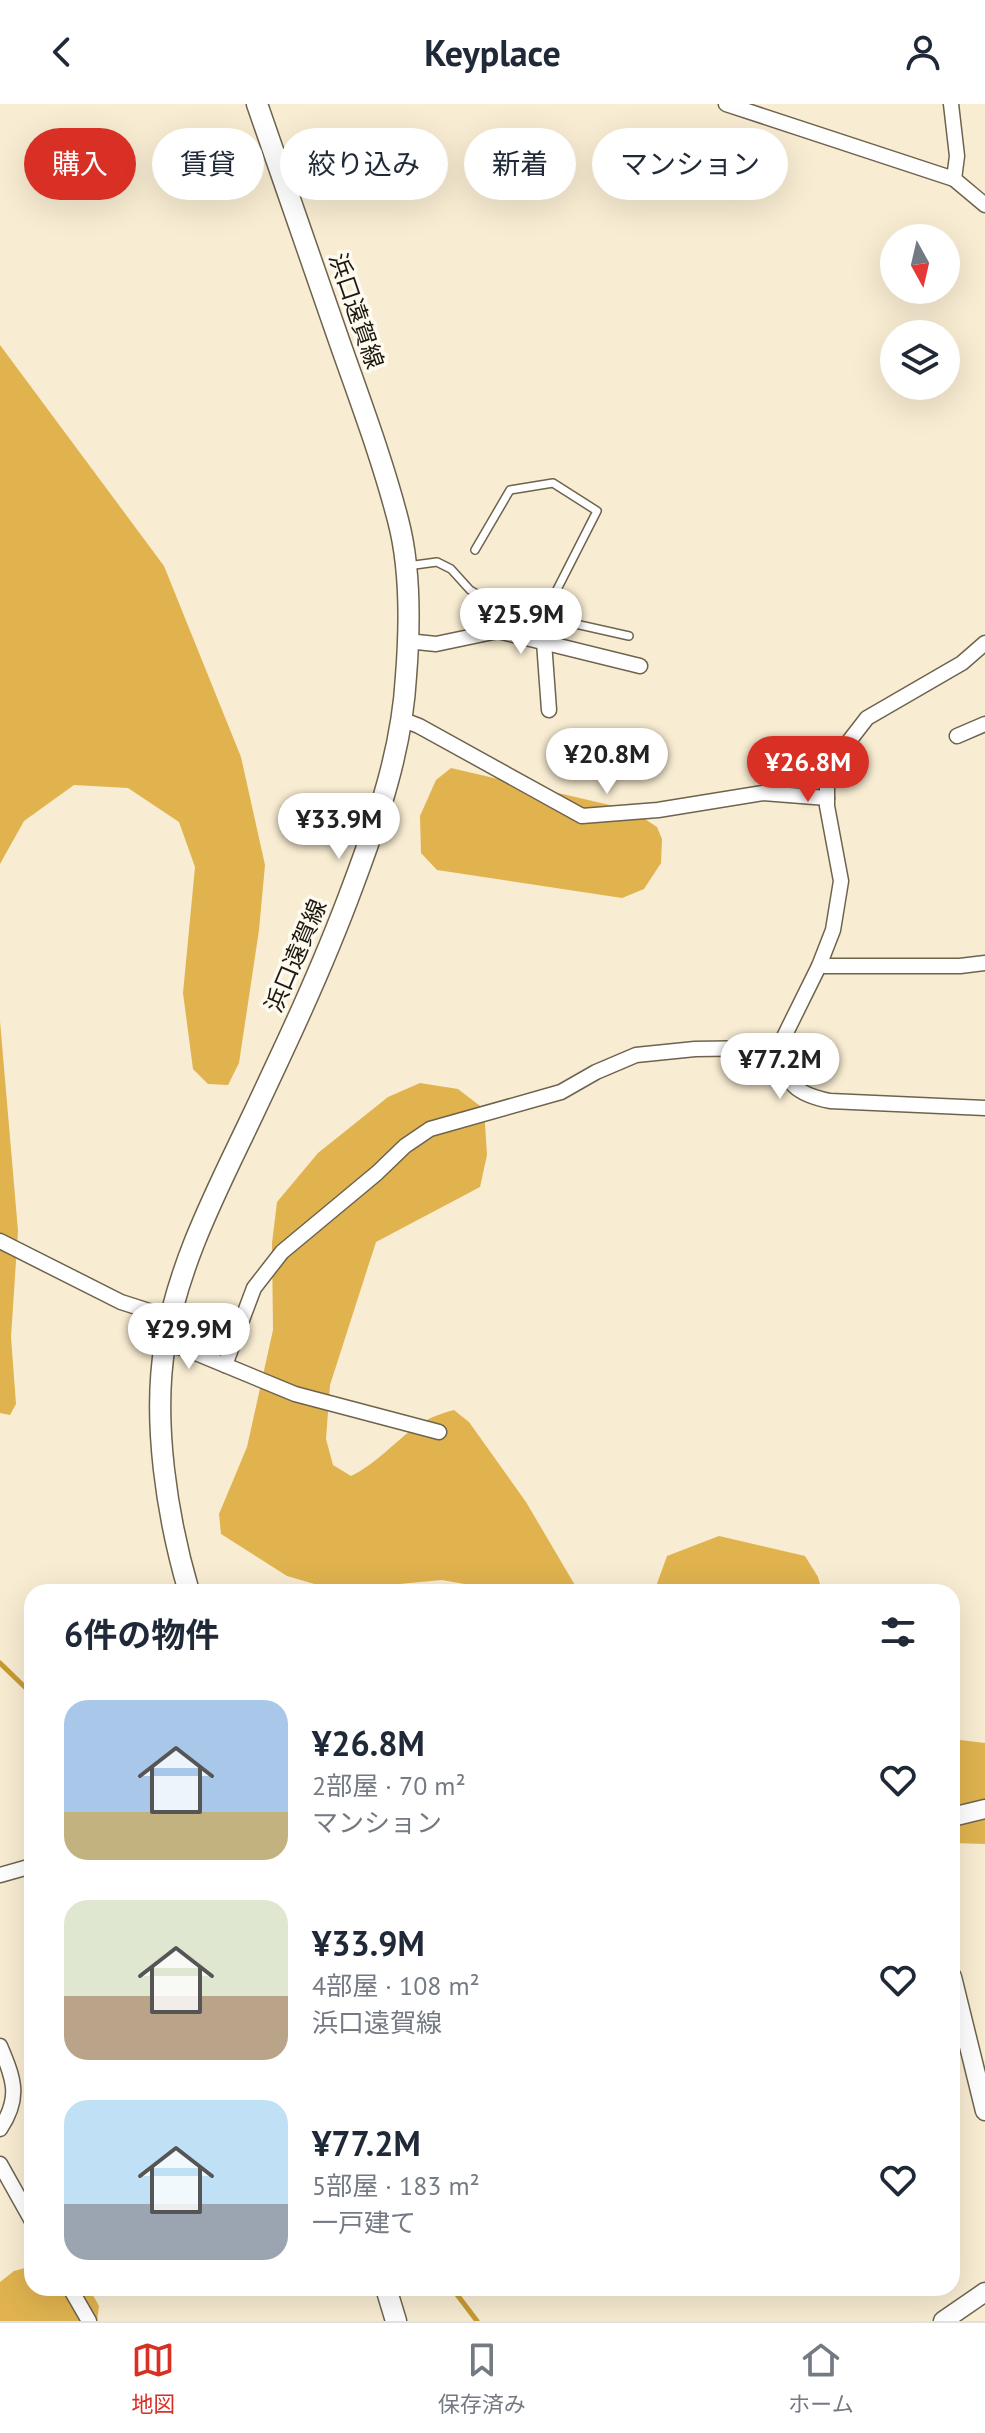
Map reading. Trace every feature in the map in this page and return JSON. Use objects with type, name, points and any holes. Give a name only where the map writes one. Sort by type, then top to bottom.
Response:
[{"type":"main road","name":"浜口遠賀線","points":[[187,1584],[166,1482],[159,1408],[165,1344],[171,1318],[196,1235],[310,995],[371,838],[394,763],[406,679],[408,600],[399,523],[374,441],[257,104]]},
{"type":"main road","points":[[388,2296],[396,2321]]},
{"type":"street","points":[[726,104],[954,179],[985,205]]},
{"type":"street","points":[[951,104],[957,156],[954,179]]},
{"type":"street","points":[[407,641],[436,644],[498,631],[640,666]]},
{"type":"street","points":[[544,642],[549,710]]},
{"type":"street","points":[[985,643],[962,663],[867,718],[843,749],[827,784],[841,881],[833,930],[819,966],[777,1051],[782,1069],[794,1089],[813,1098],[985,1108]]},
{"type":"street","points":[[401,719],[582,816],[658,810],[763,793],[827,798]]},
{"type":"street","points":[[957,736],[985,724]]},
{"type":"street","points":[[819,966],[985,963]]},
{"type":"street","points":[[225,1365],[254,1288],[282,1252],[405,1146],[430,1129],[561,1092],[596,1072],[636,1055],[695,1049],[767,1048],[777,1051]]},
{"type":"street","points":[[0,1241],[121,1302],[171,1318]]},
{"type":"street","points":[[165,1344],[186,1349],[295,1394],[439,1432]]},
{"type":"street","points":[[960,1815],[985,1809]]},
{"type":"street","points":[[0,1875],[24,1868]]},
{"type":"street","points":[[960,2009],[985,2111]]},
{"type":"street","points":[[0,2046],[10,2069],[13,2093],[11,2112],[0,2129]]},
{"type":"street","points":[[0,2164],[24,2207]]},
{"type":"street","points":[[943,2321],[985,2292]]},
{"type":"street","points":[[75,2296],[89,2321]]},
{"type":"lane","points":[[475,550],[510,490],[553,483],[597,511],[543,617]]},
{"type":"lane","points":[[404,566],[437,562],[451,569],[470,590],[500,607],[629,636]]},
{"type":"shaded area","points":[[0,345],[164,566],[241,757],[265,865],[259,930],[239,1063],[228,1085],[208,1084],[193,1069],[183,993],[195,867],[179,822],[128,788],[74,785],[24,821],[0,864]]},
{"type":"shaded area","points":[[451,768],[631,810],[657,827],[662,839],[661,863],[644,889],[622,898],[437,870],[421,853],[420,816],[436,780]]},
{"type":"shaded area","points":[[0,1021],[18,1231],[11,1337],[16,1404],[10,1415],[0,1413]]},
{"type":"shaded area","points":[[420,1083],[458,1089],[484,1109],[487,1155],[480,1187],[376,1242],[330,1385],[326,1439],[333,1465],[351,1476],[422,1422],[454,1410],[469,1422],[526,1502],[574,1584],[465,1584],[442,1580],[399,1584],[314,1584],[287,1576],[221,1534],[219,1514],[247,1447],[273,1330],[272,1243],[277,1202],[318,1153],[388,1097]]},
{"type":"shaded area","points":[[719,1536],[805,1556],[820,1584],[657,1584],[667,1556]]},
{"type":"shaded area","points":[[960,1740],[985,1743],[985,1844],[960,1843]]},
{"type":"shaded area","points":[[24,2268],[24,2296],[93,2296],[99,2306],[97,2321],[0,2321],[0,2282],[14,2271]]},
{"type":"waterway","points":[[0,1663],[24,1686]]},
{"type":"waterway","points":[[458,2296],[477,2321]]}]
